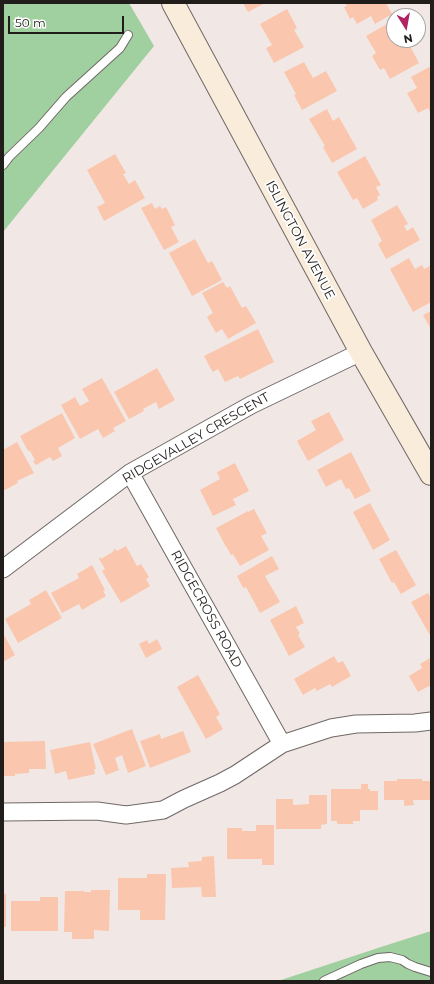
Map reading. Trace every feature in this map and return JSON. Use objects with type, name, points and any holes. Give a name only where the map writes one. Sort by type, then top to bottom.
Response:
[{"type":"main road","name":"ISLINGTON AVENUE","points":[[173,3],[361,352],[431,474]]},
{"type":"street","name":"RIDGEVALLEY CRESCENT","points":[[3,569],[130,473],[251,405],[361,352]]},
{"type":"street","name":"RIDGECROSS ROAD","points":[[130,473],[282,744]]},
{"type":"street","points":[[3,812],[97,811],[126,815],[163,810],[220,783],[282,744],[331,728],[356,724],[415,723],[431,721]]},
{"type":"lane","points":[[3,165],[66,98],[120,48],[128,35]]},
{"type":"lane","points":[[324,981],[360,964],[378,958],[390,957],[402,960],[415,967],[431,972]]},
{"type":"green space","points":[[3,3],[129,3],[154,46],[3,232]]},
{"type":"green space","points":[[431,931],[431,981],[278,981],[384,946]]},
{"type":"building","points":[[243,3],[265,3],[248,12]]},
{"type":"building","points":[[345,3],[386,3],[389,8],[386,8],[386,18],[375,24],[371,16],[357,24],[353,17],[350,19],[344,7],[347,6]]},
{"type":"building","points":[[287,9],[297,28],[294,30],[304,47],[274,63],[266,48],[272,45],[260,24]]},
{"type":"building","points":[[386,25],[386,48],[411,48],[419,63],[390,79],[384,68],[380,70],[372,56],[376,53],[366,36]]},
{"type":"building","points":[[304,62],[313,78],[326,71],[337,91],[302,110],[294,95],[296,94],[284,72]]},
{"type":"building","points":[[431,66],[431,114],[428,108],[418,113],[407,93],[417,88],[411,77]]},
{"type":"building","points":[[327,109],[333,121],[339,117],[357,149],[332,163],[323,147],[325,146],[309,119]]},
{"type":"building","points":[[115,154],[126,173],[123,174],[129,184],[135,180],[145,198],[104,221],[97,207],[105,203],[87,170]]},
{"type":"building","points":[[365,156],[381,185],[376,187],[380,195],[377,197],[378,200],[363,209],[357,198],[353,200],[337,172]]},
{"type":"building","points":[[152,203],[155,209],[160,206],[162,209],[166,207],[175,225],[171,227],[179,242],[164,250],[141,208]]},
{"type":"building","points":[[397,205],[408,224],[404,226],[407,231],[413,227],[420,240],[386,259],[378,244],[382,241],[371,220]]},
{"type":"building","points":[[195,239],[208,263],[212,261],[222,280],[192,296],[169,253]]},
{"type":"building","points":[[409,258],[415,269],[422,265],[424,269],[431,266],[431,302],[413,312],[390,269]]},
{"type":"building","points":[[223,282],[227,288],[230,286],[242,308],[246,306],[256,323],[228,339],[222,329],[216,333],[207,317],[213,313],[202,293]]},
{"type":"building","points":[[431,311],[431,329],[423,315]]},
{"type":"building","points":[[258,329],[274,362],[240,379],[238,376],[225,382],[218,369],[213,372],[204,356]]},
{"type":"building","points":[[157,368],[175,400],[159,409],[156,402],[143,409],[144,411],[129,419],[114,392]]},
{"type":"building","points":[[102,378],[126,421],[113,428],[115,431],[103,438],[98,429],[80,439],[61,405],[75,397],[80,406],[89,401],[82,389]]},
{"type":"building","points":[[329,412],[344,440],[308,461],[297,441],[316,430],[311,421]]},
{"type":"building","points":[[62,413],[75,438],[58,448],[62,456],[53,461],[50,457],[36,465],[33,461],[35,460],[20,436]]},
{"type":"building","points":[[17,442],[34,473],[17,481],[18,483],[3,491],[3,450]]},
{"type":"building","points":[[351,452],[371,491],[355,499],[349,488],[346,489],[341,479],[326,487],[317,470]]},
{"type":"building","points":[[235,463],[249,491],[233,499],[236,505],[213,516],[200,490],[220,479],[217,472]]},
{"type":"building","points":[[370,503],[390,540],[373,550],[353,512]]},
{"type":"building","points":[[254,509],[267,533],[261,536],[269,550],[240,566],[233,554],[231,555],[216,528]]},
{"type":"building","points":[[126,546],[137,566],[141,564],[149,577],[146,579],[150,586],[121,603],[102,571],[105,569],[99,559],[115,549],[117,551]]},
{"type":"building","points":[[396,550],[416,585],[401,594],[394,582],[392,583],[379,559]]},
{"type":"building","points":[[272,556],[279,569],[265,576],[280,602],[260,613],[246,587],[243,588],[237,576]]},
{"type":"building","points":[[92,565],[105,590],[103,591],[106,596],[82,610],[79,604],[62,613],[51,593],[79,578],[77,574]]},
{"type":"building","points":[[46,590],[62,618],[18,643],[5,619],[31,604],[29,600]]},
{"type":"building","points":[[428,593],[431,599],[431,637],[411,602]]},
{"type":"building","points":[[296,606],[304,623],[296,627],[300,634],[298,635],[305,647],[289,656],[270,620]]},
{"type":"building","points":[[3,633],[15,655],[3,662]]},
{"type":"building","points":[[157,639],[162,649],[146,658],[139,644],[147,640],[149,644]]},
{"type":"building","points":[[334,656],[338,663],[343,661],[351,676],[332,687],[330,684],[317,691],[315,688],[303,695],[294,679]]},
{"type":"building","points":[[430,658],[431,685],[418,692],[409,676],[422,668],[420,664]]},
{"type":"building","points":[[198,675],[220,714],[216,717],[223,729],[206,739],[177,687]]},
{"type":"building","points":[[132,729],[146,766],[128,773],[122,755],[115,758],[119,770],[106,775],[93,744]]},
{"type":"building","points":[[183,731],[191,752],[150,768],[140,741],[160,734],[161,739]]},
{"type":"building","points":[[45,741],[46,769],[29,769],[29,773],[15,774],[15,776],[3,776],[3,742]]},
{"type":"building","points":[[90,742],[96,769],[94,769],[95,774],[68,780],[66,771],[55,774],[50,750]]},
{"type":"building","points":[[397,779],[422,779],[422,781],[431,781],[431,800],[413,800],[414,805],[404,806],[404,800],[384,800],[384,781],[397,781]]},
{"type":"building","points":[[361,784],[368,784],[368,789],[370,789],[370,791],[378,791],[378,810],[360,810],[360,821],[353,821],[353,824],[337,824],[337,821],[331,821],[331,789],[361,789]]},
{"type":"building","points":[[309,795],[327,795],[327,824],[321,825],[321,829],[276,829],[276,799],[293,799],[293,805],[309,804]]},
{"type":"building","points":[[256,825],[274,825],[274,865],[262,865],[262,859],[227,859],[227,828],[242,828],[242,831],[256,831]]},
{"type":"building","points":[[214,856],[216,897],[202,897],[201,887],[172,888],[171,868],[189,867],[188,862],[202,861],[202,857]]},
{"type":"building","points":[[147,874],[166,874],[165,920],[140,920],[140,910],[118,910],[118,878],[147,878]]},
{"type":"building","points":[[91,890],[110,890],[109,931],[94,930],[94,939],[72,939],[72,932],[64,932],[65,891],[91,892]]},
{"type":"building","points":[[3,894],[6,894],[6,927],[3,927]]},
{"type":"building","points":[[40,897],[58,897],[58,931],[11,931],[11,901],[40,901]]}]
